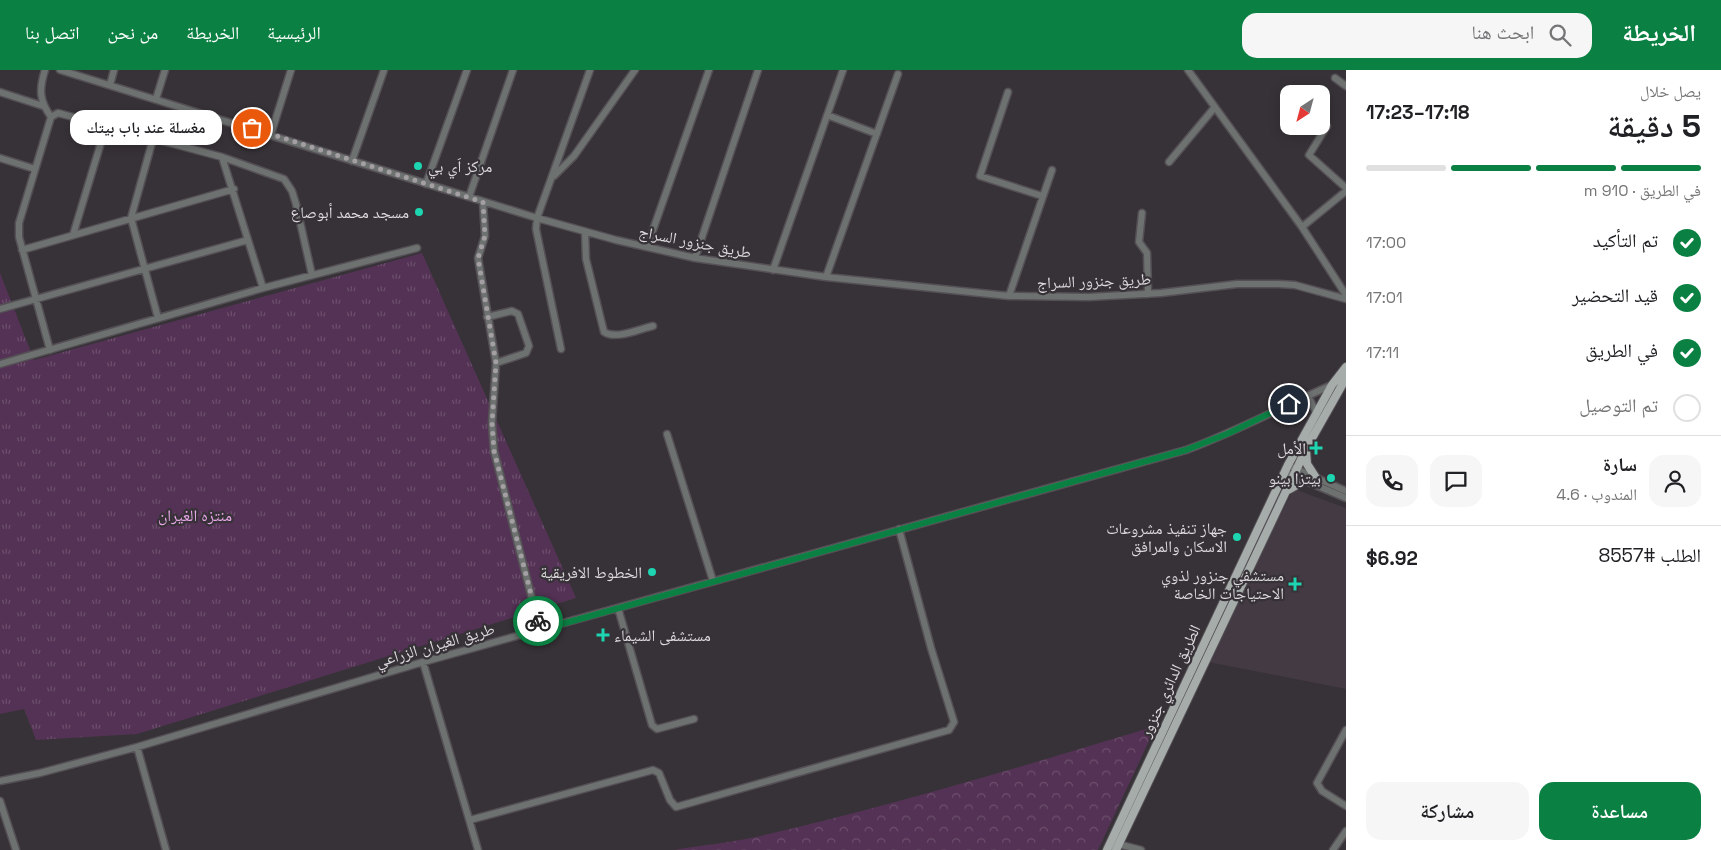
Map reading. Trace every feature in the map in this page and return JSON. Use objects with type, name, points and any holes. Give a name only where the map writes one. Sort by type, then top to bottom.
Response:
[{"type":"main road","name":"الطريق الدائري جنزور","points":[[1107,850],[1287,469],[1316,412],[1332,385],[1346,367]]},
{"type":"main road","name":"الطريق الدائري جنزور","points":[[1117,847],[1307,447],[1346,378]]},
{"type":"main road","points":[[1307,447],[1307,464],[1316,478]]},
{"type":"main road","points":[[1285,493],[1304,481]]},
{"type":"street","points":[[45,70],[40,92],[43,106],[52,117]]},
{"type":"street","name":"طريق جنزور السراج","points":[[60,70],[537,218],[585,232],[696,258],[826,277],[1009,296],[1079,297],[1148,294],[1237,284],[1280,284],[1346,297]]},
{"type":"street","points":[[110,85],[114,70]]},
{"type":"street","points":[[156,99],[165,70]]},
{"type":"street","points":[[271,134],[292,70]]},
{"type":"street","points":[[352,161],[384,70]]},
{"type":"street","points":[[426,184],[466,70]]},
{"type":"street","points":[[469,197],[513,70]]},
{"type":"street","points":[[562,349],[536,229],[537,218],[590,70]]},
{"type":"street","points":[[553,177],[574,156],[635,70]]},
{"type":"street","points":[[647,247],[709,70]]},
{"type":"street","points":[[696,258],[758,70]]},
{"type":"street","points":[[773,270],[843,70]]},
{"type":"street","points":[[1188,70],[1302,227],[1346,297]]},
{"type":"street","points":[[826,277],[898,74]]},
{"type":"street","points":[[1335,78],[1346,86]]},
{"type":"street","points":[[0,92],[43,106]]},
{"type":"street","points":[[1008,92],[980,176],[1042,196]]},
{"type":"street","points":[[1169,162],[1215,107]]},
{"type":"street","points":[[50,350],[22,250],[19,237],[19,223],[52,117],[58,113],[222,157],[284,179],[296,204],[312,275]]},
{"type":"street","points":[[827,115],[877,134]]},
{"type":"street","points":[[73,235],[106,126]]},
{"type":"street","points":[[1302,227],[1346,189],[1309,155],[1321,135]]},
{"type":"street","points":[[153,139],[131,218],[158,318]]},
{"type":"street","points":[[222,157],[234,189],[263,288]]},
{"type":"street","points":[[0,158],[35,169]]},
{"type":"street","points":[[1009,296],[1052,170]]},
{"type":"street","points":[[22,250],[234,189]]},
{"type":"street","points":[[483,202],[485,236],[478,258],[496,363],[492,423],[494,451],[540,630]]},
{"type":"street","points":[[1142,213],[1139,242],[1147,252],[1148,294]]},
{"type":"street","points":[[585,232],[586,258],[604,332],[608,335],[615,335],[653,326]]},
{"type":"street","points":[[0,309],[248,240]]},
{"type":"street","points":[[0,364],[263,288],[417,248]]},
{"type":"street","points":[[487,317],[512,311],[518,314],[529,346],[526,353],[496,363]]},
{"type":"street","name":"طريق الغيران الزراعي","points":[[0,781],[40,773],[137,747],[423,662],[1186,450],[1250,424],[1300,398],[1332,385]]},
{"type":"street","points":[[1300,398],[1310,400],[1316,412]]},
{"type":"street","points":[[667,434],[713,581]]},
{"type":"street","points":[[1287,469],[1316,478],[1346,491]]},
{"type":"street","points":[[1295,473],[1304,481],[1346,498]]},
{"type":"street","points":[[470,820],[653,770],[659,773],[670,800],[676,807],[949,730],[954,722],[931,648],[899,529]]},
{"type":"street","points":[[618,608],[652,725],[658,729],[694,719]]},
{"type":"street","points":[[423,662],[478,850]]},
{"type":"street","points":[[1346,730],[1317,783],[1322,792],[1346,806]]},
{"type":"street","points":[[137,747],[166,850]]},
{"type":"street","points":[[0,800],[16,850]]},
{"type":"street","points":[[1332,850],[1346,831]]},
{"type":"street","points":[[1117,847],[1141,850]]},
{"type":"shaded area","name":"مستشفي جنزور لذوي الاحتياجات الخاصة","points":[[1294,489],[1346,508],[1346,689],[1203,661]]},
{"type":"green space","name":"منتزه الغيران","points":[[422,253],[576,598],[137,734],[36,740],[24,709],[0,714],[0,273],[34,360]]},
{"type":"green space","points":[[1156,726],[1098,850],[674,850],[736,841],[807,825],[1007,771]]},
{"type":"way so far","points":[[252,128],[483,202],[485,236],[478,258],[496,363],[492,423],[494,451],[538,621]]},
{"type":"place","name":"مغسلة عند باب بيتك","points":[[252,128]]},
{"type":"place","name":"مركز اَي بي","points":[[418,166]]},
{"type":"place","name":"مسجد محمد أبوصاع","points":[[419,212]]},
{"type":"place","name":"الأمل","points":[[1316,448]]},
{"type":"place","name":"بيتزا بينو","points":[[1331,478]]},
{"type":"place","name":"جهاز تنفيذ مشروعات الاسكان والمرافق","points":[[1237,537]]},
{"type":"place","name":"الخطوط الافريقية","points":[[652,572]]},
{"type":"place","name":"مستشفي جنزور لذوي الاحتياجات الخاصة","points":[[1295,584]]},
{"type":"place","name":"مستشفى الشيماء","points":[[603,635]]},
{"type":"route","points":[[538,621],[540,630],[918,523],[1186,450],[1250,424],[1289,404]]}]
